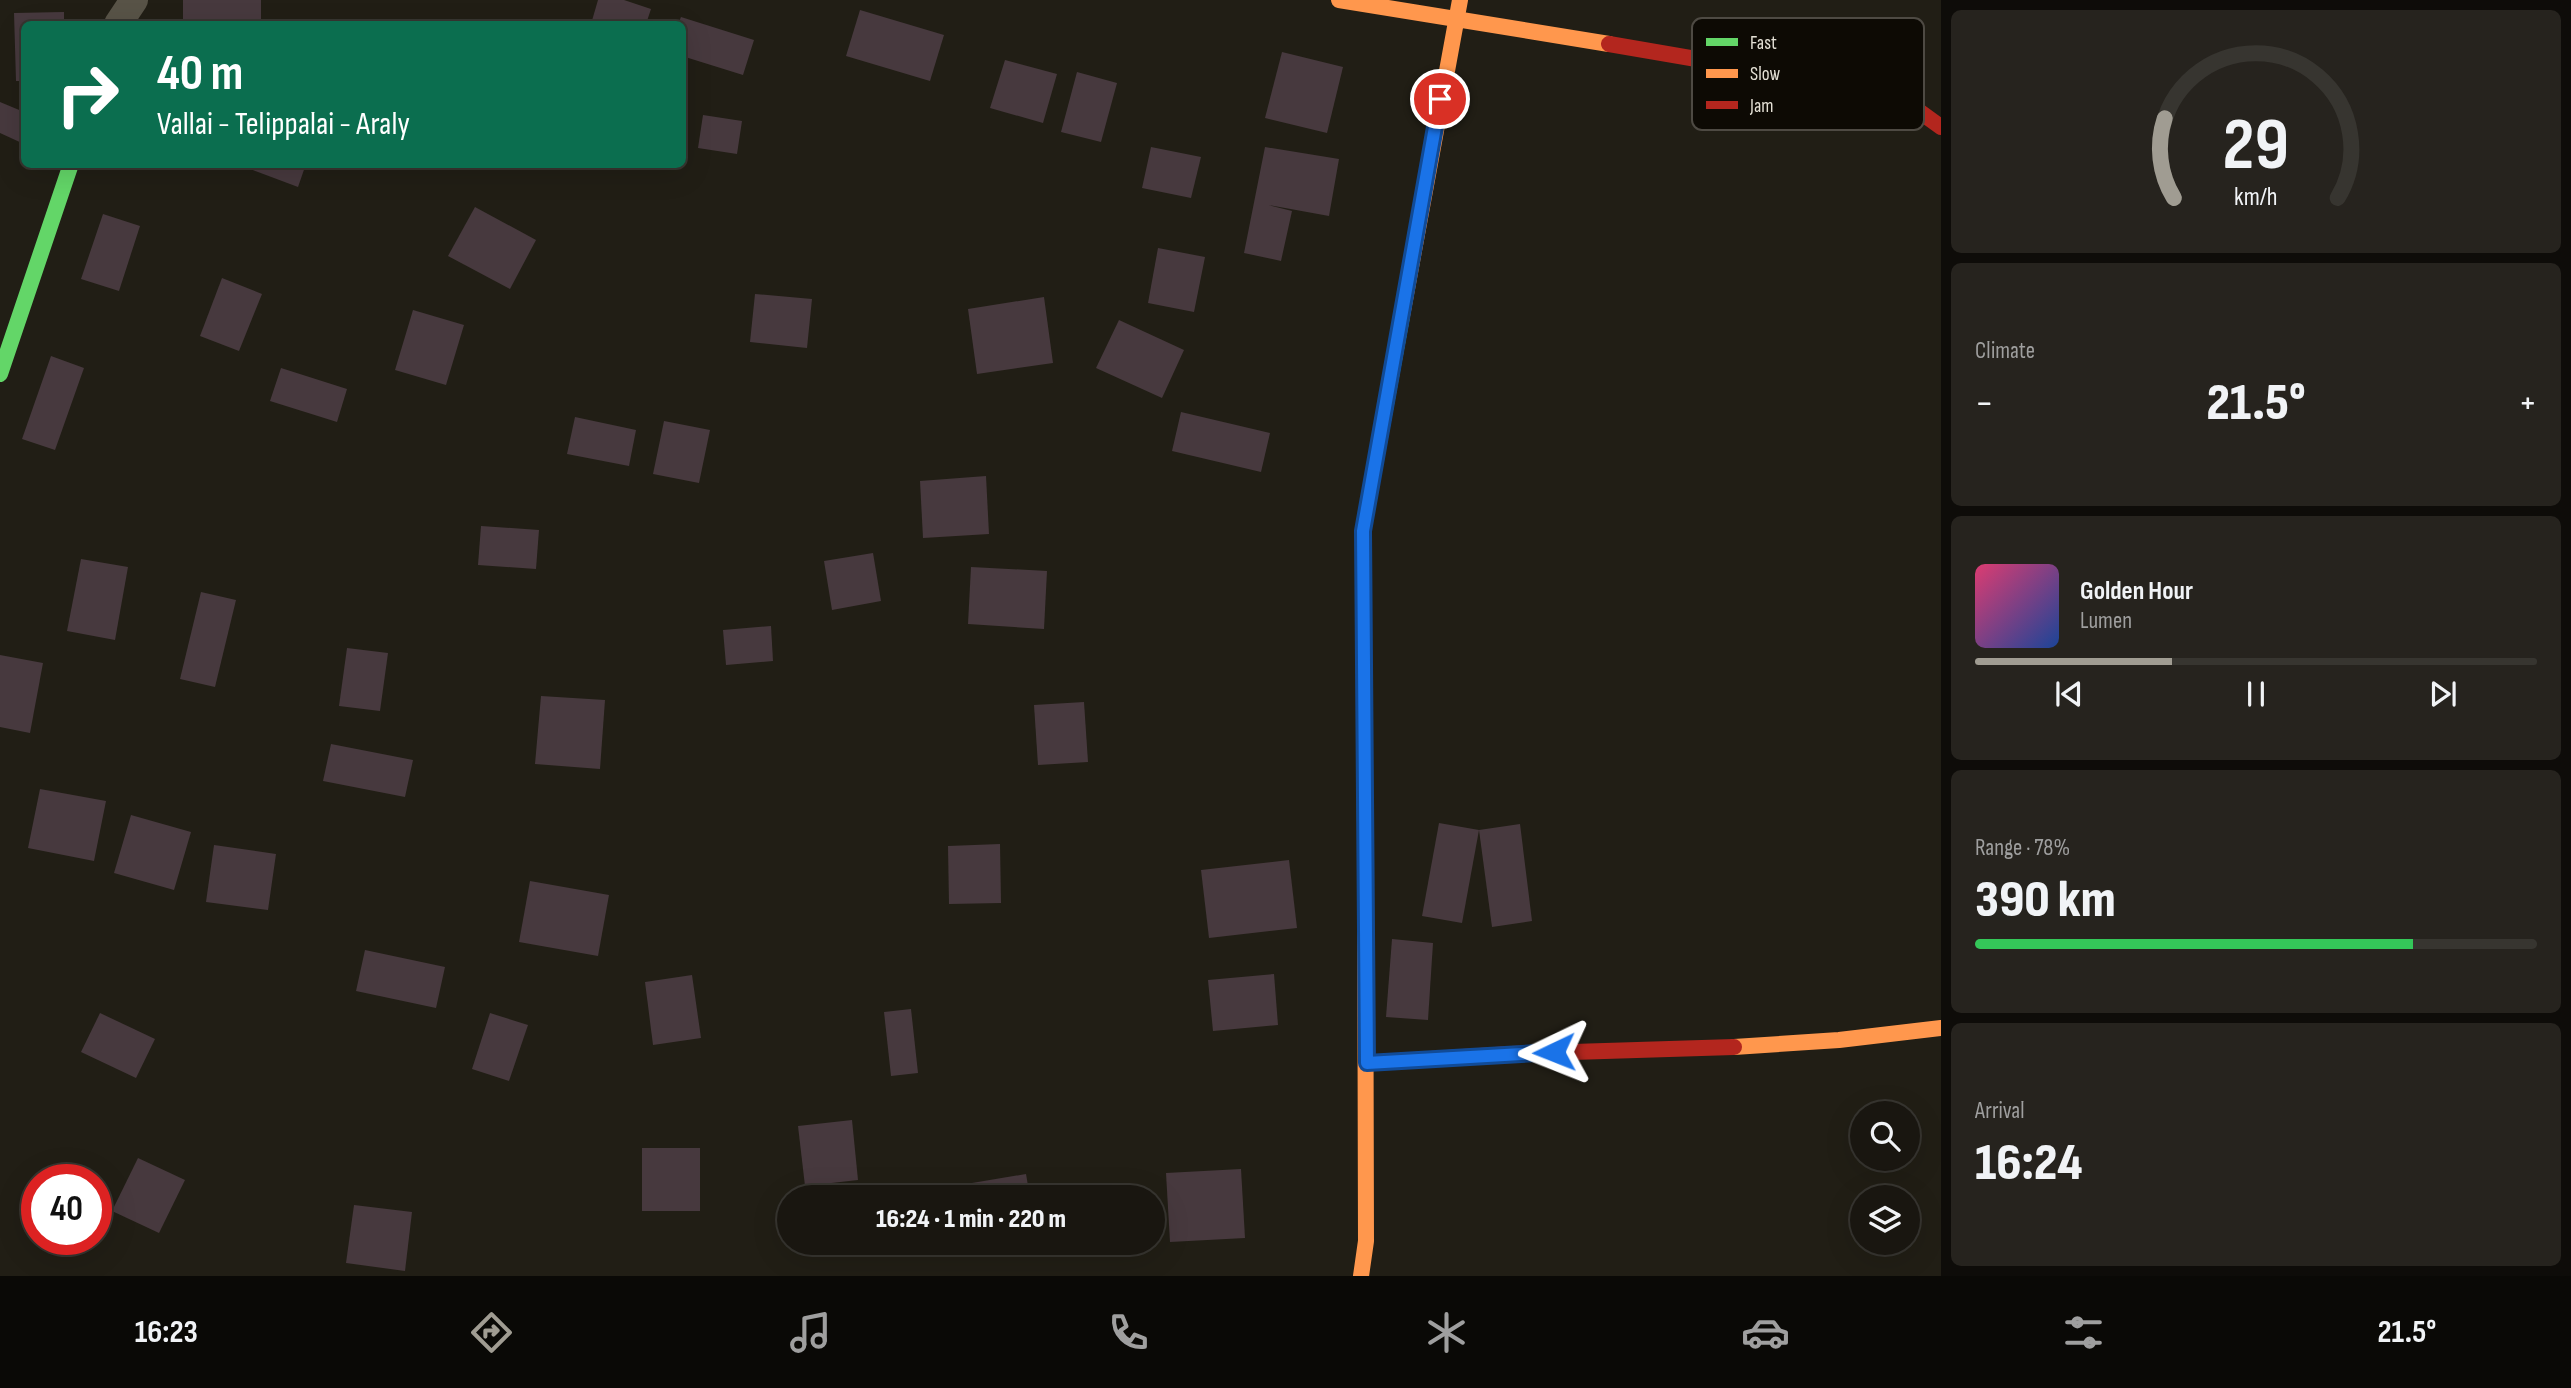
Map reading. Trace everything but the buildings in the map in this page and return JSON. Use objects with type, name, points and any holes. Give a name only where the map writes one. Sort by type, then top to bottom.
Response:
[{"type":"street","points":[[120,21],[134,0]]},
{"type":"street","points":[[1339,0],[1692,58]]},
{"type":"street","points":[[1361,1276],[1366,1241],[1367,1063],[1363,531],[1460,0]]},
{"type":"street","points":[[1924,115],[1941,128]]},
{"type":"street","points":[[0,374],[70,168]]},
{"type":"street","points":[[1367,1063],[1530,1053],[1875,1039],[1941,1028]]},
{"type":"traffic: fast","points":[[0,374],[70,168]]},
{"type":"traffic: fast","points":[[1365,825],[1363,531],[1402,316]]},
{"type":"traffic: slow","points":[[1339,0],[1609,44]]},
{"type":"traffic: slow","points":[[1402,316],[1460,0]]},
{"type":"traffic: slow","points":[[1361,1276],[1366,1241],[1365,825]]},
{"type":"traffic: slow","points":[[1734,1047],[1839,1040],[1941,1028]]},
{"type":"traffic: jam","points":[[1609,44],[1692,58]]},
{"type":"traffic: jam","points":[[1924,115],[1941,127]]},
{"type":"traffic: jam","points":[[1367,1063],[1511,1054],[1734,1047]]},
{"type":"route","points":[[1440,99],[1363,531],[1367,1063],[1554,1052]]}]
